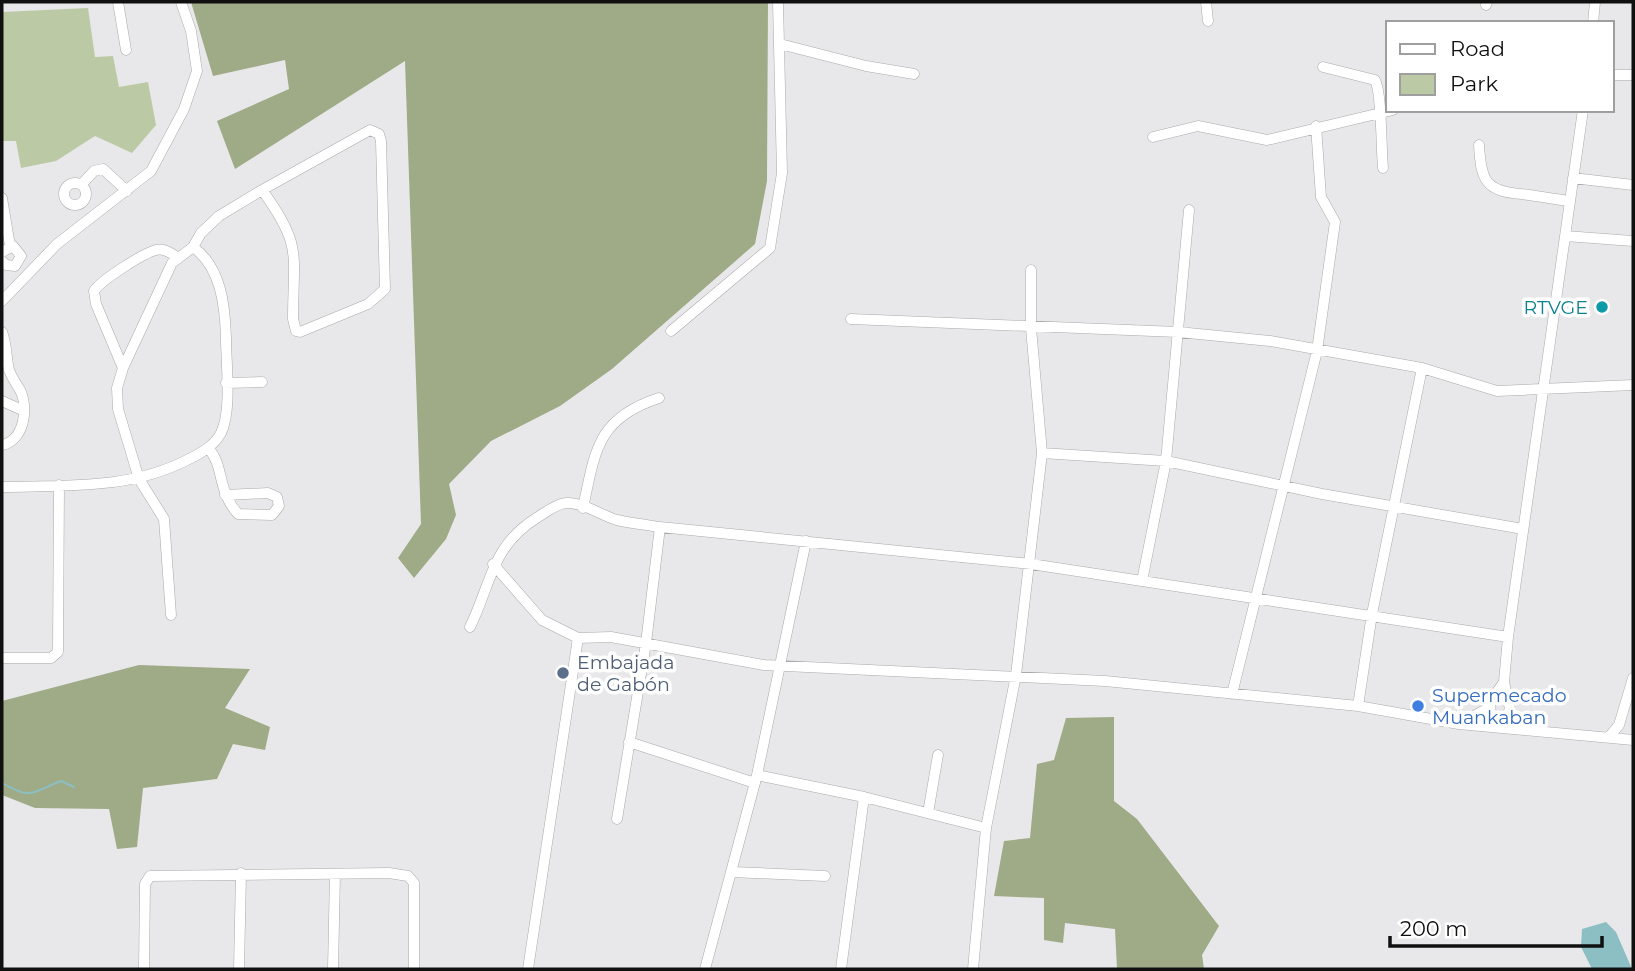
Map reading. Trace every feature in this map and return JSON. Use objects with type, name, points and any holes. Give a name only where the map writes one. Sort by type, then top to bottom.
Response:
[{"type":"street","points":[[118,2],[125,50]]},
{"type":"street","points":[[2,300],[57,244],[151,171],[195,85],[197,59],[181,2]]},
{"type":"street","points":[[671,331],[770,248],[775,231],[782,173],[778,2]]},
{"type":"street","points":[[1206,2],[1208,22]]},
{"type":"street","points":[[1593,21],[1595,2]]},
{"type":"street","points":[[780,44],[866,66],[914,74]]},
{"type":"street","points":[[1323,66],[1375,80],[1380,90],[1378,115],[1383,168]]},
{"type":"street","points":[[1614,75],[1633,75]]},
{"type":"street","points":[[1153,136],[1198,127],[1268,140],[1316,126],[1388,112]]},
{"type":"street","points":[[1533,731],[1520,726],[1510,713],[1510,700],[1504,682],[1523,529],[1584,112]]},
{"type":"street","points":[[1232,694],[1253,600],[1317,351],[1335,222],[1321,197],[1316,126]]},
{"type":"street","points":[[171,615],[164,519],[139,479],[116,400],[123,368],[162,283],[177,257],[192,247],[201,233],[219,216],[262,190],[364,131],[379,134],[386,281],[383,295],[346,313],[300,332],[296,331],[293,319],[294,244],[283,219],[262,190]]},
{"type":"street","points":[[1479,145],[1480,166],[1487,183],[1497,192],[1570,201]]},
{"type":"street","points":[[81,185],[94,171],[103,169],[127,191]]},
{"type":"street","points":[[1573,177],[1633,185]]},
{"type":"street","points":[[79,203],[69,203],[64,191],[71,183],[81,185]]},
{"type":"street","points":[[79,203],[85,195],[81,185]]},
{"type":"street","points":[[2,198],[6,249],[20,252],[17,264]]},
{"type":"street","points":[[79,203],[90,220]]},
{"type":"street","points":[[1142,581],[1166,461],[1189,210]]},
{"type":"street","points":[[1565,236],[1633,241]]},
{"type":"street","points":[[2,487],[104,485],[139,479],[175,466],[208,448],[222,432],[226,383],[226,324],[221,294],[208,260],[192,247]]},
{"type":"street","points":[[123,368],[96,304],[94,291],[105,280],[153,251],[163,250],[177,257]]},
{"type":"street","points":[[2,261],[9,266],[17,264],[29,272]]},
{"type":"street","points":[[973,969],[986,828],[1016,675],[1042,453],[1031,328],[1031,270]]},
{"type":"street","points":[[851,319],[1031,328],[1178,331],[1270,341],[1422,368],[1497,391],[1633,385]]},
{"type":"street","points":[[2,332],[14,383],[19,389],[22,410],[20,431],[14,441],[2,445]]},
{"type":"street","points":[[1358,706],[1372,614],[1396,507],[1422,368]]},
{"type":"street","points":[[226,383],[262,382]]},
{"type":"street","points":[[2,384],[14,383]]},
{"type":"street","points":[[583,508],[600,438],[613,423],[631,410],[659,398]]},
{"type":"street","points":[[2,401],[22,410]]},
{"type":"street","points":[[208,448],[219,462],[219,478],[225,495],[241,514],[272,515],[279,506],[277,498],[268,493],[225,495]]},
{"type":"street","points":[[1042,453],[1166,461],[1396,507],[1523,529]]},
{"type":"street","points":[[2,658],[51,658],[58,652],[59,485]]},
{"type":"street","points":[[470,627],[488,589],[493,564],[517,530],[564,503],[616,520],[660,527],[1031,564],[1253,600],[1372,614],[1508,638]]},
{"type":"street","points":[[617,819],[646,643],[660,527]]},
{"type":"street","points":[[705,969],[756,779],[806,541]]},
{"type":"street","points":[[493,564],[542,620],[578,638],[611,637],[764,665],[1016,675],[1358,706],[1459,724],[1628,740]]},
{"type":"street","points":[[528,969],[578,638]]},
{"type":"street","points":[[1609,737],[1619,725],[1633,678]]},
{"type":"street","points":[[1459,724],[1488,708],[1495,692],[1504,682]]},
{"type":"street","points":[[1488,708],[1497,728]]},
{"type":"street","points":[[1497,728],[1510,713]]},
{"type":"street","points":[[1619,725],[1628,740]]},
{"type":"street","points":[[629,742],[756,779],[864,797],[986,828]]},
{"type":"street","points":[[928,813],[938,755]]},
{"type":"street","points":[[841,969],[864,797]]},
{"type":"street","points":[[239,969],[240,873]]},
{"type":"street","points":[[144,969],[147,879],[157,874],[400,873],[414,883],[414,969]]},
{"type":"street","points":[[732,873],[825,876]]},
{"type":"street","points":[[333,969],[335,874]]},
{"type":"green space","points":[[191,2],[768,2],[767,181],[755,244],[612,369],[560,406],[491,441],[449,484],[456,515],[446,539],[414,578],[398,558],[421,524],[405,61],[235,169],[217,121],[289,89],[285,60],[213,76]]},
{"type":"green space","points":[[88,8],[95,57],[113,56],[119,87],[148,82],[156,125],[132,153],[95,136],[56,161],[21,168],[16,141],[2,141],[2,12]]},
{"type":"green space","points":[[139,665],[250,669],[225,708],[270,727],[265,750],[233,744],[217,779],[143,788],[137,847],[117,849],[109,809],[35,808],[2,795],[2,701]]},
{"type":"green space","points":[[1114,717],[1114,801],[1137,819],[1219,926],[1202,955],[1204,969],[1117,969],[1115,929],[1065,923],[1063,943],[1044,940],[1044,898],[994,896],[1004,841],[1030,838],[1037,764],[1054,760],[1066,718]]},
{"type":"water","points":[[1606,922],[1616,932],[1632,969],[1592,969],[1581,947],[1582,929]]},
{"type":"waterway","points":[[2,783],[26,793],[61,781],[74,787]]},
{"type":"place","name":"RTVGE","points":[[1602,307]]},
{"type":"place","name":"Embajada de Gabón","points":[[563,673]]},
{"type":"place","name":"Supermecado Muankaban","points":[[1418,706]]}]
